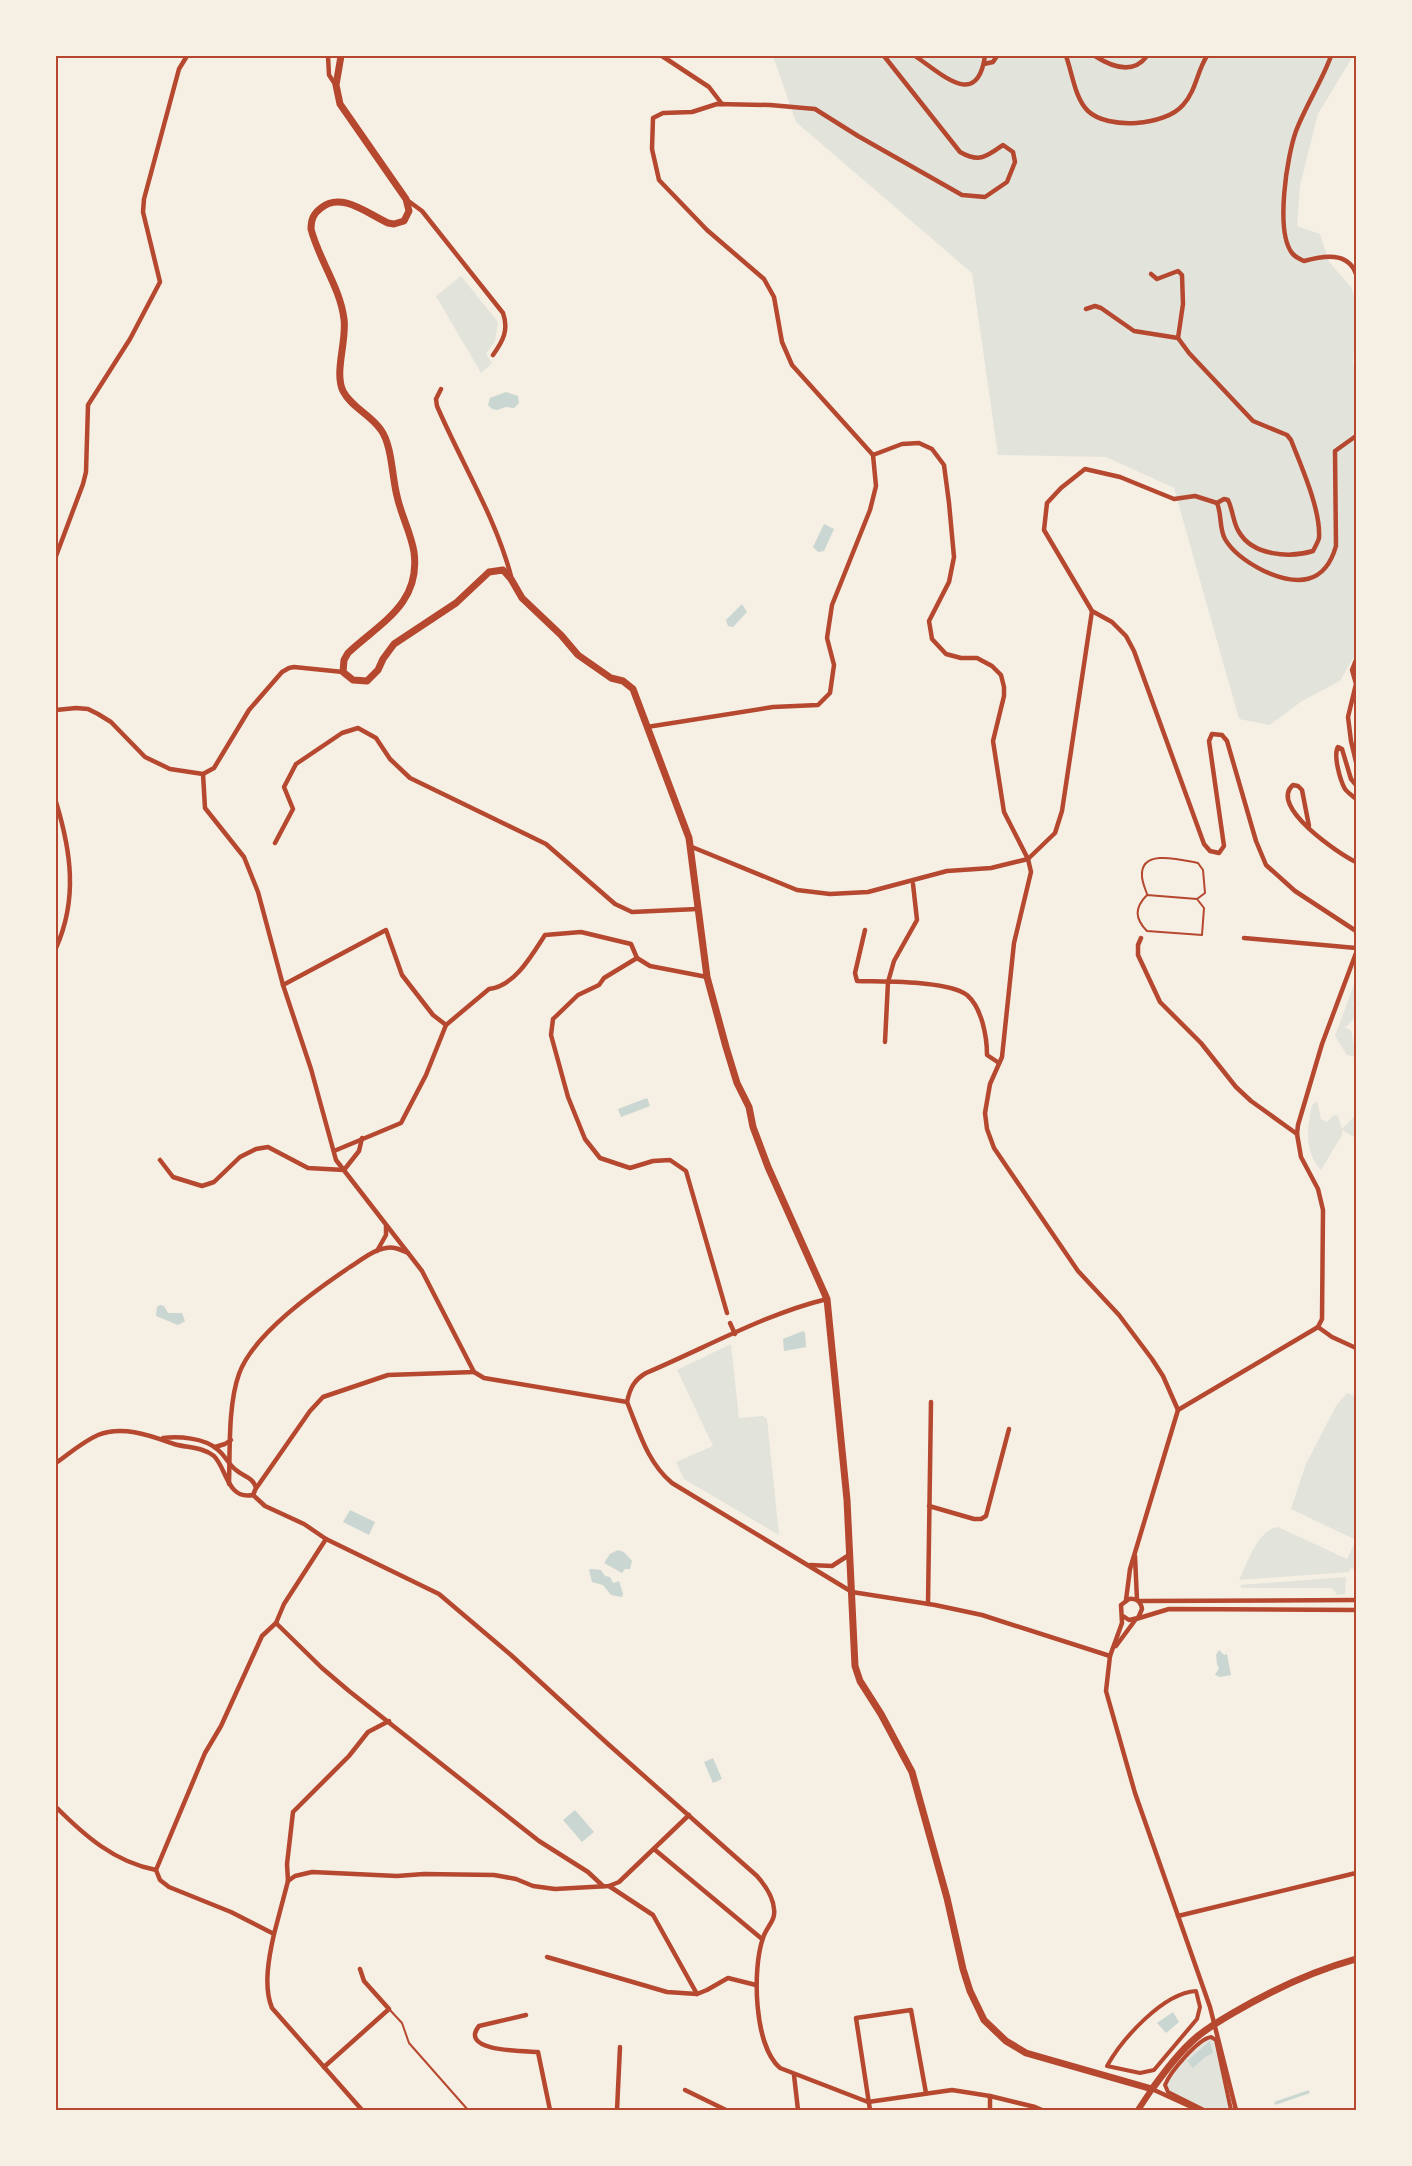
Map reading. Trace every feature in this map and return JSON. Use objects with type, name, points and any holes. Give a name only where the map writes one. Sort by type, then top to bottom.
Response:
[{"type":"main road","points":[[341,56],[336,85],[338,99],[346,116],[406,199],[409,211],[407,218],[400,223],[387,223],[360,208],[341,202],[325,205],[314,215],[311,222],[313,237],[343,308],[345,337],[340,378],[343,391],[383,431],[397,498],[414,553],[411,586],[401,607],[348,653],[344,660],[343,672],[353,680],[368,681],[373,678],[382,659],[394,645],[456,603],[489,572],[503,570],[522,598],[561,635],[578,655],[611,678],[623,681],[633,689],[692,847],[697,909],[707,976],[737,1083],[749,1107],[759,1144],[827,1299],[847,1500],[857,1673],[912,1772],[947,1898],[963,1969],[970,1991],[984,2020],[1006,2041],[1026,2053],[1152,2089],[1179,2054],[1215,2024],[1264,1994],[1334,1965],[1356,1959]]},
{"type":"street","points":[[56,556],[86,472],[88,405],[129,339],[160,282],[143,212],[144,199],[179,69],[187,56]]},
{"type":"street","points":[[328,56],[329,75],[336,85]]},
{"type":"street","points":[[662,56],[709,87],[722,104]]},
{"type":"street","points":[[647,727],[773,707],[818,705],[830,693],[834,665],[827,638],[832,605],[854,555],[876,486],[873,455],[792,365],[782,342],[774,297],[764,279],[707,230],[659,180],[652,149],[653,118],[663,113],[692,112],[722,104],[815,109],[962,195],[985,196],[1007,182],[1015,162],[1013,152],[1003,145],[983,158],[972,158],[960,152],[885,56]]},
{"type":"street","points":[[915,56],[955,82],[970,84],[977,81],[982,73],[985,56]]},
{"type":"street","points":[[984,64],[993,62],[997,56]]},
{"type":"street","points":[[1066,56],[1082,103],[1088,111],[1109,120],[1135,124],[1167,117],[1182,107],[1191,96],[1207,56]]},
{"type":"street","points":[[1095,56],[1121,68],[1138,65],[1147,56]]},
{"type":"street","points":[[1331,56],[1296,131],[1284,192],[1284,225],[1292,253],[1298,258],[1304,261],[1332,256],[1346,260],[1353,266],[1356,274]]},
{"type":"street","points":[[406,199],[422,211],[503,313],[506,320],[504,338],[493,355]]},
{"type":"street","points":[[1151,274],[1156,279],[1178,271],[1182,275],[1183,304],[1178,338],[1189,353],[1253,421],[1287,435],[1291,440],[1306,477],[1318,523],[1319,540],[1313,551],[1299,555],[1281,555],[1265,551],[1247,541],[1238,532],[1228,500],[1224,499],[1217,503],[1195,496],[1174,499],[1120,477],[1085,469],[1060,488],[1047,503],[1044,530],[1092,611],[1112,622],[1126,636],[1134,651],[1204,844],[1210,851],[1219,853],[1224,846],[1209,741],[1212,734],[1222,735],[1227,741],[1256,841],[1266,865],[1295,891],[1356,931]]},
{"type":"street","points":[[1086,309],[1095,306],[1134,332],[1178,338]]},
{"type":"street","points":[[441,389],[436,399],[437,406],[487,513],[506,559],[511,579]]},
{"type":"street","points":[[1217,503],[1225,539],[1238,554],[1254,566],[1286,580],[1310,579],[1324,571],[1332,561],[1336,546],[1335,451],[1356,436]]},
{"type":"street","points":[[873,455],[902,444],[919,443],[932,449],[944,465],[950,503],[954,557],[949,582],[928,621],[932,639],[946,654],[961,658],[976,658],[992,666],[1001,675],[1004,687],[993,741],[1004,812],[1028,859],[1031,872],[1014,943],[1002,1057],[990,1084],[986,1113],[987,1129],[994,1148],[1078,1271],[1119,1316],[1158,1367],[1178,1410],[1127,1577],[1126,1600],[1120,1609],[1123,1616],[1129,1620],[1175,1609],[1356,1610]]},
{"type":"street","points":[[692,847],[798,890],[830,894],[868,892],[946,871],[991,868],[1028,859],[1055,833],[1062,812],[1092,611]]},
{"type":"street","points":[[1356,660],[1352,670],[1356,684],[1348,717],[1356,762]]},
{"type":"street","points":[[56,710],[88,709],[111,722],[145,757],[170,769],[203,774],[214,768],[249,710],[282,672],[294,668],[343,672]]},
{"type":"street","points":[[275,843],[293,809],[284,787],[296,764],[342,733],[358,728],[376,738],[390,759],[410,778],[546,844],[615,904],[632,912],[697,909]]},
{"type":"street","points":[[1356,784],[1351,779],[1342,749],[1338,747],[1335,755],[1343,784],[1356,799]]},
{"type":"street","points":[[203,774],[205,808],[244,857],[258,892],[283,985],[311,1069],[336,1160],[410,1254],[432,1289],[474,1372],[484,1378],[627,1402]]},
{"type":"street","points":[[1309,826],[1302,790],[1293,785],[1287,794],[1293,811],[1331,848],[1356,862]]},
{"type":"street","points":[[56,802],[71,872],[65,917],[56,948]]},
{"type":"street","points":[[885,1042],[888,982],[894,961],[917,920],[913,884]]},
{"type":"street","points":[[283,985],[386,930],[402,975],[433,1015],[446,1025]]},
{"type":"street","points":[[865,930],[855,973],[857,981],[933,984],[965,994],[976,1005],[987,1043],[987,1055],[999,1063]]},
{"type":"street","points":[[334,1151],[401,1123],[426,1075],[446,1025],[489,989],[496,988],[520,971],[545,935],[581,932],[631,944],[637,958],[650,966],[707,976]]},
{"type":"street","points":[[1141,938],[1138,955],[1160,1002],[1201,1043],[1236,1087],[1297,1134]]},
{"type":"street","points":[[1178,1410],[1318,1327],[1323,1313],[1323,1210],[1318,1189],[1301,1157],[1297,1134],[1301,1110],[1315,1065],[1356,951],[1244,938]]},
{"type":"street","points":[[637,958],[604,978],[599,985],[578,995],[553,1019],[551,1035],[568,1097],[585,1139],[600,1158],[630,1168],[652,1161],[670,1160],[686,1171],[728,1313]]},
{"type":"street","points":[[344,1170],[359,1151],[363,1138]]},
{"type":"street","points":[[160,1160],[173,1177],[202,1186],[214,1182],[240,1157],[255,1149],[268,1148],[308,1168],[344,1170]]},
{"type":"street","points":[[376,1251],[387,1235],[386,1224]]},
{"type":"street","points":[[229,1484],[238,1375],[252,1351],[306,1297],[376,1251],[394,1247],[410,1254]]},
{"type":"street","points":[[827,1299],[801,1305],[639,1377],[629,1390],[627,1402],[652,1462],[659,1472],[672,1483],[852,1592],[982,1615],[1110,1656]]},
{"type":"street","points":[[730,1323],[735,1334]]},
{"type":"street","points":[[1318,1327],[1356,1348]]},
{"type":"street","points":[[253,1495],[310,1411],[323,1397],[388,1375],[474,1372]]},
{"type":"street","points":[[928,1604],[931,1402]]},
{"type":"street","points":[[929,1506],[974,1519],[981,1520],[986,1516],[1009,1429]]},
{"type":"street","points":[[56,1463],[89,1440],[109,1432],[130,1432],[163,1438],[207,1452],[220,1464],[229,1484],[240,1495],[253,1495],[265,1506],[303,1524],[326,1539],[439,1594],[457,1609],[757,1876],[767,1889],[773,1900],[774,1917],[762,1939],[756,1985],[759,2020],[766,2049],[774,2064],[794,2075],[868,2102],[952,2090],[1042,2110]]},
{"type":"street","points":[[163,1438],[175,1436],[204,1442],[215,1447],[239,1473],[251,1479],[256,1488]]},
{"type":"street","points":[[215,1447],[231,1440]]},
{"type":"street","points":[[274,1934],[231,1912],[169,1887],[160,1880],[156,1870],[205,1753],[262,1636],[276,1623],[284,1604],[326,1539]]},
{"type":"street","points":[[1110,1656],[1140,1616],[1142,1609],[1138,1601],[1135,1551]]},
{"type":"street","points":[[807,1565],[832,1566],[849,1555]]},
{"type":"street","points":[[1126,1600],[1132,1598],[1138,1601],[1356,1600]]},
{"type":"street","points":[[1315,1600],[1315,1609]]},
{"type":"street","points":[[1123,1616],[1110,1656],[1106,1691],[1135,1793],[1215,2024],[1236,2110]]},
{"type":"street","points":[[276,1623],[322,1668],[539,1840],[588,1872],[603,1886]]},
{"type":"street","points":[[362,2110],[272,2008],[269,2001],[269,1971],[274,1934],[288,1881],[287,1864],[293,1812],[349,1756],[368,1732],[389,1721]]},
{"type":"street","points":[[56,1807],[91,1839],[114,1855],[140,1867],[156,1870]]},
{"type":"street","points":[[288,1881],[295,1876],[312,1872],[397,1876],[474,1874],[506,1876],[544,1888],[609,1886],[620,1882],[689,1815]]},
{"type":"street","points":[[654,1849],[762,1939]]},
{"type":"street","points":[[1178,1916],[1356,1873]]},
{"type":"street","points":[[609,1886],[653,1915],[697,1994]]},
{"type":"street","points":[[547,1957],[667,1992],[697,1994],[728,1978],[756,1985]]},
{"type":"street","points":[[324,2067],[389,2009],[364,1981],[360,1969]]},
{"type":"street","points":[[1196,1991],[1200,2007],[1197,2019],[1154,2070],[1140,2073],[1107,2066],[1120,2046],[1143,2021],[1172,2000],[1196,1991]]},
{"type":"street","points":[[870,2110],[856,2018],[912,2010],[926,2093]]},
{"type":"street","points":[[526,2014],[479,2026],[475,2036],[477,2042],[485,2047],[538,2052],[550,2110]]},
{"type":"street","points":[[1204,2110],[1168,2092],[1165,2085],[1190,2052],[1208,2037],[1216,2040],[1231,2110]]},
{"type":"street","points":[[617,2110],[620,2047]]},
{"type":"street","points":[[794,2075],[798,2110]]},
{"type":"street","points":[[1138,2110],[1152,2089],[1198,2110]]},
{"type":"street","points":[[685,2090],[726,2110]]},
{"type":"street","points":[[990,2097],[990,2110]]},
{"type":"lane","points":[[1147,895],[1142,869],[1148,861],[1158,857],[1198,863],[1203,870],[1204,893],[1197,898],[1147,895],[1140,902],[1137,912],[1138,922],[1147,931],[1202,935],[1204,908],[1197,898]]},
{"type":"lane","points":[[1141,938],[1147,931]]},
{"type":"lane","points":[[389,2009],[402,2023],[409,2043],[468,2110]]},
{"type":"shaded area","points":[[773,56],[1353,56],[1318,114],[1300,186],[1297,226],[1320,234],[1329,262],[1351,287],[1356,303],[1353,364],[1356,372],[1356,653],[1340,681],[1302,701],[1270,725],[1239,719],[1174,488],[1106,457],[998,455],[972,273],[796,122]]},
{"type":"shaded area","points":[[461,276],[498,322],[495,341],[486,354],[492,363],[481,373],[436,296]]},
{"type":"shaded area","points":[[506,392],[518,396],[519,403],[514,408],[506,407],[497,410],[488,405],[490,398]]},
{"type":"shaded area","points":[[824,524],[834,529],[824,551],[818,552],[813,547]]},
{"type":"shaded area","points":[[742,604],[747,612],[733,627],[728,626],[726,620]]},
{"type":"shaded area","points":[[1356,979],[1356,998],[1353,1002],[1356,1016],[1345,1028],[1351,1030],[1356,1057],[1347,1055],[1335,1036]]},
{"type":"shaded area","points":[[647,1098],[650,1106],[621,1117],[618,1109]]},
{"type":"shaded area","points":[[1317,1101],[1321,1119],[1327,1122],[1334,1115],[1338,1116],[1342,1129],[1356,1115],[1356,1138],[1342,1130],[1342,1135],[1321,1170],[1312,1155],[1308,1139],[1312,1105]]},
{"type":"shaded area","points":[[164,1306],[168,1313],[182,1313],[185,1321],[178,1325],[156,1316],[157,1307]]},
{"type":"shaded area","points":[[803,1331],[806,1347],[784,1351],[783,1339]]},
{"type":"shaded area","points":[[731,1344],[739,1418],[763,1416],[767,1419],[779,1535],[684,1479],[676,1462],[713,1446],[677,1370]]},
{"type":"shaded area","points":[[1347,1393],[1356,1397],[1356,1540],[1291,1509],[1306,1464],[1336,1406]]},
{"type":"shaded area","points":[[350,1510],[375,1522],[369,1535],[343,1522]]},
{"type":"shaded area","points":[[1278,1527],[1347,1559],[1356,1540],[1356,1570],[1351,1568],[1349,1572],[1239,1580],[1259,1540],[1271,1529]]},
{"type":"shaded area","points":[[618,1550],[624,1552],[632,1561],[630,1569],[625,1569],[622,1573],[604,1563],[610,1554]]},
{"type":"shaded area","points":[[589,1570],[601,1570],[605,1576],[610,1577],[613,1583],[619,1581],[622,1597],[611,1595],[603,1585],[592,1582]]},
{"type":"shaded area","points":[[1346,1577],[1345,1594],[1337,1595],[1332,1588],[1242,1588],[1240,1585]]},
{"type":"shaded area","points":[[1219,1650],[1224,1655],[1227,1654],[1231,1675],[1220,1677],[1215,1675],[1219,1668],[1216,1655]]},
{"type":"shaded area","points":[[713,1758],[722,1779],[713,1783],[704,1762]]},
{"type":"shaded area","points":[[575,1810],[594,1832],[582,1842],[563,1820]]},
{"type":"shaded area","points":[[1173,2012],[1179,2022],[1166,2033],[1157,2023]]},
{"type":"shaded area","points":[[1214,2038],[1231,2110],[1204,2110],[1168,2092],[1167,2080],[1187,2054],[1199,2043]]},
{"type":"shaded area","points":[[1210,2041],[1213,2053],[1193,2068],[1187,2061]]},
{"type":"waterway","points":[[1276,2103],[1308,2092]]}]
